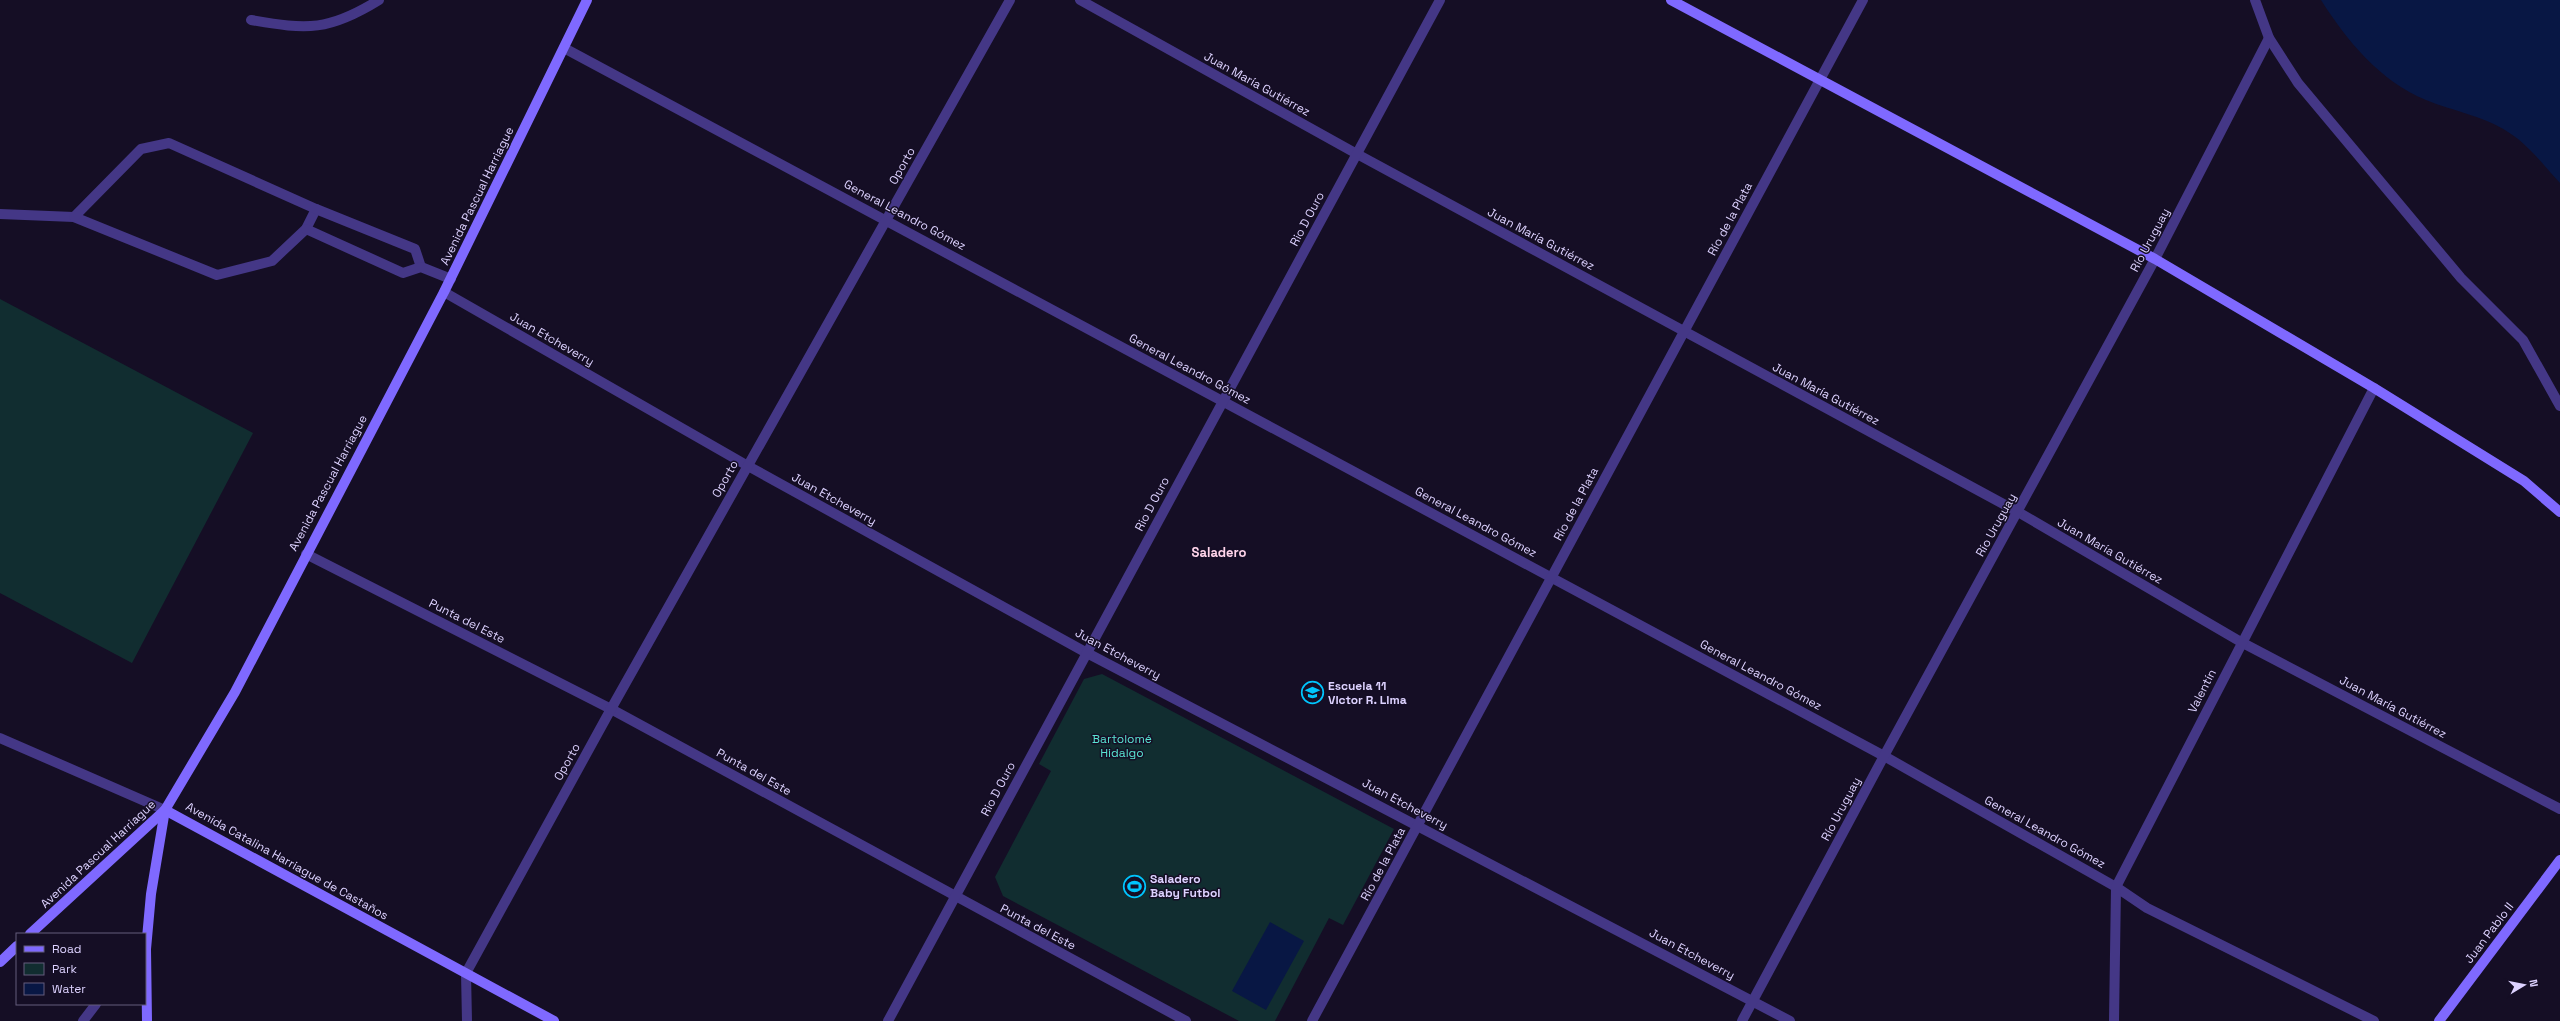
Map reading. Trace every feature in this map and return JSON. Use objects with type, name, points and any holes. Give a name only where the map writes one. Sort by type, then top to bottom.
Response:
[{"type":"street","points":[[251,20],[290,27],[316,26],[351,17],[379,0]]},
{"type":"street","name":"Avenida Pascual Harriague","points":[[31,933],[165,810],[235,692],[451,279],[587,0]]},
{"type":"street","name":"Oporto","points":[[466,973],[611,709],[1010,0]]},
{"type":"street","name":"Juan María Gutiérrez","points":[[1080,0],[1357,154],[2018,512],[2241,642],[2560,809]]},
{"type":"street","name":"Rio D Ouro","points":[[888,1021],[1440,0]]},
{"type":"street","points":[[1670,0],[2155,259],[2374,388],[2524,481],[2560,512]]},
{"type":"street","name":"Río de la Plata","points":[[1312,1021],[1863,0]]},
{"type":"street","points":[[2255,0],[2269,38],[2298,83],[2456,272],[2523,340],[2560,406]]},
{"type":"street","name":"Río Uruguay","points":[[1742,1021],[1884,756],[2155,259],[2269,38]]},
{"type":"street","name":"General Leandro Gómez","points":[[564,48],[1884,756],[2116,887],[2147,908],[2374,1021]]},
{"type":"street","points":[[74,217],[140,149],[169,143],[316,209],[415,249],[421,266]]},
{"type":"street","points":[[0,214],[74,217],[217,275],[272,262],[306,229],[316,209]]},
{"type":"street","points":[[306,229],[402,273],[421,266],[451,279]]},
{"type":"street","name":"Juan Etcheverry","points":[[444,292],[748,466],[1087,653],[1790,1021]]},
{"type":"street","name":"Valentín","points":[[2114,1021],[2116,887],[2241,642],[2374,388]]},
{"type":"street","name":"Punta del Este","points":[[306,554],[611,709],[1186,1021]]},
{"type":"street","name":"Avenida Catalina Harriague de Castaños","points":[[0,738],[165,810],[554,1021]]},
{"type":"street","points":[[147,1021],[146,949],[151,894],[165,810]]},
{"type":"street","name":"Juan Pablo II","points":[[2439,1021],[2560,860]]},
{"type":"street","points":[[0,962],[16,947]]},
{"type":"street","points":[[466,973],[467,1021]]},
{"type":"street","points":[[83,1021],[95,1005]]},
{"type":"green space","points":[[0,299],[253,433],[132,663],[0,593]]},
{"type":"green space","name":"Bartolomé Hidalgo","points":[[1102,674],[1394,829],[1343,925],[1329,918],[1275,1021],[1239,1021],[1003,896],[995,877],[1051,771],[1039,764],[1084,679]]},
{"type":"water","points":[[2321,0],[2560,0],[2560,183],[2523,143],[2499,126],[2426,100],[2409,92],[2379,71],[2354,45]]},
{"type":"water","points":[[1270,922],[1304,941],[1266,1010],[1232,991]]},
{"type":"place","name":"Escuela 11 Victor R. Lima","points":[[1312,693]]},
{"type":"place","name":"Saladero Baby Futbol","points":[[1134,886]]},
{"type":"district","name":"Saladero","points":[[1219,552]]}]
